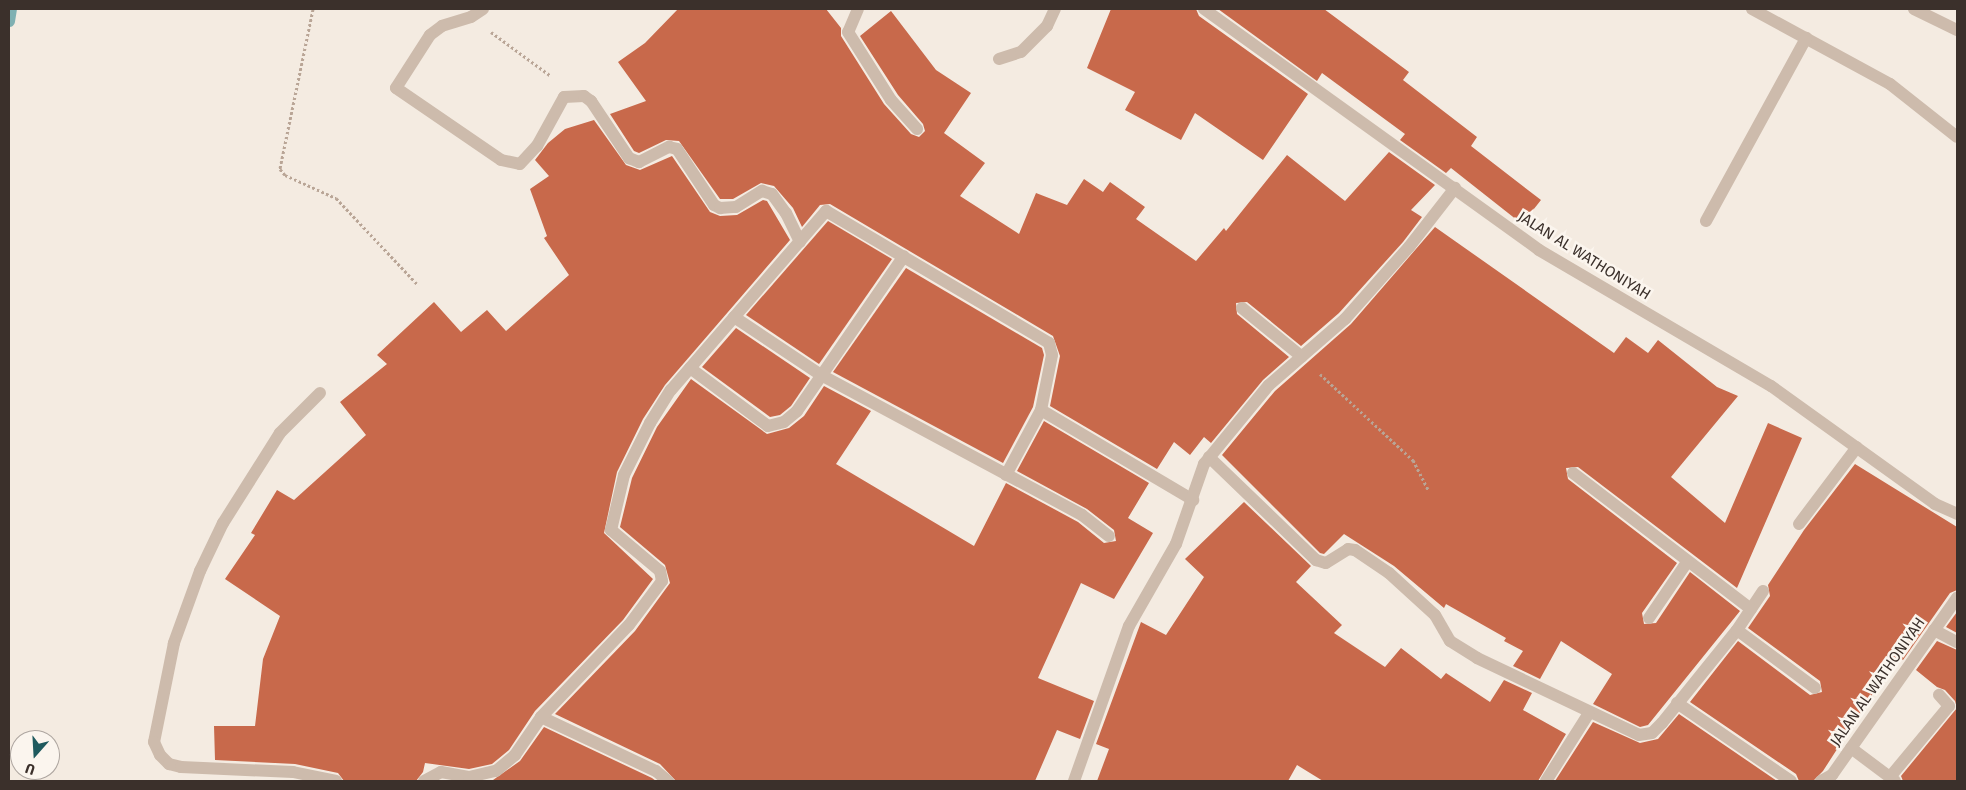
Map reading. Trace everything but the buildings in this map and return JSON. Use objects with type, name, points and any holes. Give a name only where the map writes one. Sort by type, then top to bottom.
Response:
[{"type":"street","points":[[483,9],[471,18],[442,26],[430,35],[396,88],[501,160],[520,164],[537,146],[564,97],[577,94],[591,101],[624,153],[635,162],[669,148],[678,149],[714,205],[720,208],[736,207],[762,191],[772,194],[786,213],[800,242]]},
{"type":"street","points":[[858,9],[848,32],[891,100],[918,129]]},
{"type":"street","points":[[999,60],[1021,52],[1046,26],[1055,9]]},
{"type":"street","name":"JALAN AL WATHONIYAH","points":[[1204,9],[1539,250],[1771,386],[1935,504],[1957,514]]},
{"type":"street","points":[[1752,9],[1890,84],[1957,137]]},
{"type":"street","points":[[1914,9],[1957,30]]},
{"type":"street","points":[[1706,222],[1806,38]]},
{"type":"street","points":[[1074,781],[1129,626],[1176,544],[1209,457],[1269,385],[1345,319],[1409,247],[1454,188]]},
{"type":"street","points":[[424,781],[441,772],[469,778],[496,771],[515,755],[541,716],[629,625],[662,581],[660,570],[611,530],[616,500],[629,466],[650,423],[690,368],[826,211],[1049,343],[1052,355],[1041,410],[1006,475]]},
{"type":"street","points":[[690,368],[773,427],[797,411],[904,256]]},
{"type":"street","points":[[1242,308],[1302,357]]},
{"type":"street","points":[[734,317],[821,375],[1082,515],[1109,536]]},
{"type":"street","points":[[320,393],[280,433],[223,523],[200,571],[174,643],[154,742],[160,755],[169,764],[181,767],[293,772],[336,781]]},
{"type":"street","points":[[1041,410],[1192,500]]},
{"type":"street","points":[[1799,524],[1857,447]]},
{"type":"street","points":[[1209,457],[1316,560],[1333,561],[1348,549],[1355,550],[1389,573],[1435,615],[1450,641],[1477,658],[1589,713],[1639,735],[1652,732],[1677,703],[1736,630],[1763,591]]},
{"type":"street","points":[[1573,474],[1751,609]]},
{"type":"street","points":[[1649,618],[1687,562]]},
{"type":"street","name":"JALAN AL WATHONIYAH","points":[[1822,781],[1832,775],[1957,598]]},
{"type":"street","points":[[1736,630],[1815,688]]},
{"type":"street","points":[[1934,630],[1957,642]]},
{"type":"street","points":[[1851,748],[1892,779],[1949,706],[1939,695]]},
{"type":"street","points":[[1677,703],[1791,781]]},
{"type":"street","points":[[1546,781],[1589,713]]},
{"type":"street","points":[[541,716],[656,771],[668,781]]},
{"type":"path","points":[[313,9],[280,169],[285,175],[336,198],[418,285]]},
{"type":"path","points":[[471,18],[577,94]]},
{"type":"path","points":[[1302,357],[1412,460],[1428,490]]},
{"type":"waterway","points":[[9,21],[11,9]]}]
